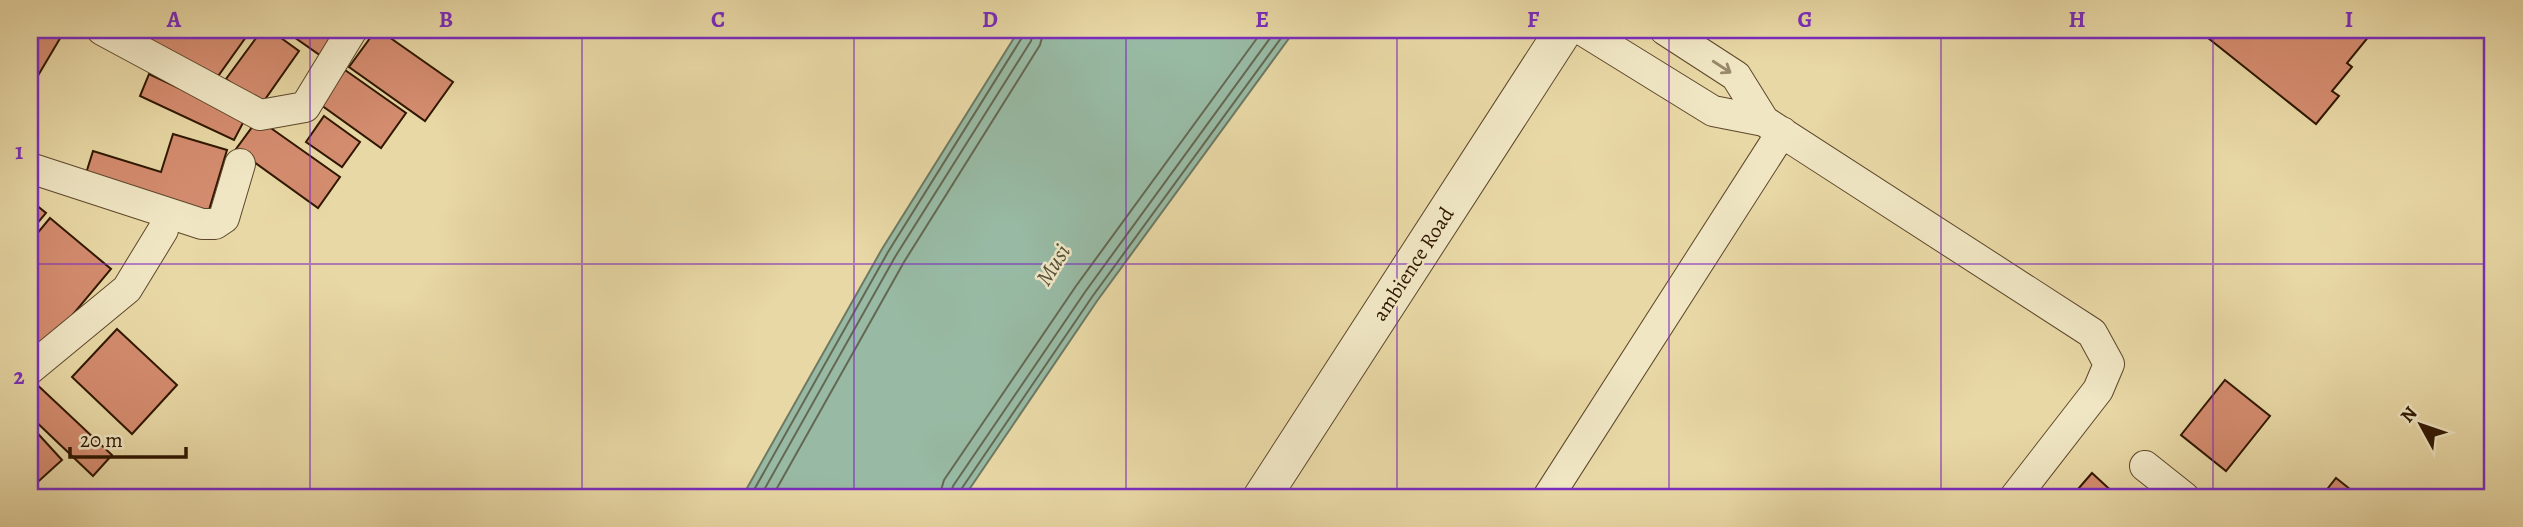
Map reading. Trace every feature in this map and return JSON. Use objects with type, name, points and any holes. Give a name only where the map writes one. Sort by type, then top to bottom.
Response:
[{"type":"street","points":[[115,33],[260,115],[305,107],[352,30]]},
{"type":"street","name":"ambience Road","points":[[1262,497],[1564,30]]},
{"type":"street","points":[[1582,30],[1713,111],[1773,127],[2092,333],[2109,364],[2098,390],[2015,497]]},
{"type":"street","points":[[1665,30],[1736,76],[1773,127]]},
{"type":"street","points":[[1548,497],[1773,127]]},
{"type":"street","points":[[30,168],[202,224],[215,224],[223,218],[240,164]]},
{"type":"street","points":[[30,369],[127,289],[163,230]]},
{"type":"street","points":[[2145,466],[2184,497]]},
{"type":"water","name":"Musi","points":[[1019,30],[1295,30],[1097,301],[964,497],[742,497],[882,249]]},
{"type":"building","points":[[30,30],[65,30],[30,89]]},
{"type":"building","points":[[251,30],[211,86],[135,32]]},
{"type":"building","points":[[262,30],[270,30],[299,51],[261,105],[226,79]]},
{"type":"building","points":[[284,30],[343,30],[324,58]]},
{"type":"building","points":[[376,30],[453,82],[425,121],[349,67]]},
{"type":"building","points":[[2198,30],[2374,30],[2347,63],[2352,67],[2332,91],[2339,96],[2316,124]]},
{"type":"building","points":[[345,70],[406,113],[381,148],[321,105]]},
{"type":"building","points":[[149,74],[245,119],[234,140],[140,96]]},
{"type":"building","points":[[324,116],[360,142],[342,167],[306,142]]},
{"type":"building","points":[[258,119],[340,177],[318,208],[236,149]]},
{"type":"building","points":[[173,134],[227,150],[206,220],[83,183],[93,151],[161,172]]},
{"type":"building","points":[[30,200],[46,213],[30,232]]},
{"type":"building","points":[[50,218],[111,269],[34,361],[30,358],[30,242]]},
{"type":"building","points":[[117,329],[177,385],[132,434],[72,377]]},
{"type":"building","points":[[31,379],[112,455],[93,476],[30,416]]},
{"type":"building","points":[[2225,380],[2270,416],[2226,471],[2181,435]]},
{"type":"building","points":[[30,425],[62,460],[30,489]]},
{"type":"building","points":[[2092,473],[2118,497],[2071,497]]},
{"type":"building","points":[[2336,478],[2360,497],[2321,497]]}]
